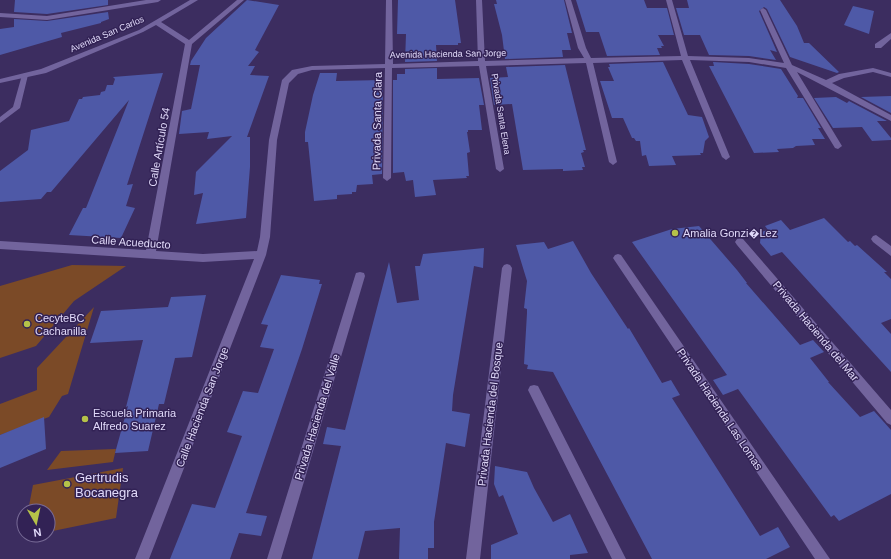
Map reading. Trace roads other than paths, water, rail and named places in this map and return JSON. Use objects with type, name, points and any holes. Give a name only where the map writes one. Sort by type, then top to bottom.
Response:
[{"type":"street","points":[[0,15],[48,18],[158,0]]},
{"type":"street","points":[[195,0],[156,22],[189,43],[242,0]]},
{"type":"street","name":"Privada Santa Clara","points":[[387,178],[389,0]]},
{"type":"street","name":"Privada Santa Elena","points":[[479,0],[482,64],[500,169]]},
{"type":"street","points":[[568,0],[582,48],[589,61],[613,162]]},
{"type":"street","points":[[669,0],[685,58],[726,157]]},
{"type":"street","points":[[763,10],[789,66],[838,146]]},
{"type":"street","name":"Avenida San Carlos","points":[[0,75],[37,66],[135,26],[156,22]]},
{"type":"street","name":"Avenida San Carlos","points":[[0,82],[50,68],[141,30],[156,22]]},
{"type":"street","points":[[878,46],[891,35]]},
{"type":"street","name":"Calle Artículo 54","points":[[150,255],[189,43]]},
{"type":"street","name":"Avenida Hacienda San Jorge","points":[[261,255],[265,237],[273,140],[285,82],[295,72],[312,68],[685,58],[749,60],[789,66],[826,83],[891,118]]},
{"type":"street","points":[[826,83],[842,76],[872,70],[891,74]]},
{"type":"street","points":[[876,239],[891,252]]},
{"type":"street","name":"Privada Hacienda del Mar","points":[[740,242],[891,420]]},
{"type":"street","name":"Calle Acueducto","points":[[0,245],[203,258],[261,255]]},
{"type":"street","name":"Calle Hacienda San Jorge","points":[[142,559],[261,255]]},
{"type":"street","name":"Privada Hacienda Las Lomas","points":[[618,258],[823,559]]},
{"type":"street","name":"Privada Hacienda del Bosque","points":[[473,559],[507,268]]},
{"type":"street","name":"Privada Hacienda del Valle","points":[[274,559],[360,276]]},
{"type":"street","points":[[534,390],[620,559]]},
{"type":"lane","points":[[0,121],[16,108],[24,75]]},
{"type":"place","name":"Amalia Gonzi�Lez","points":[[675,233]]},
{"type":"place","name":"CecyteBC Cachanilla","points":[[27,324]]},
{"type":"place","name":"Escuela Primaria Alfredo Suarez","points":[[85,419]]},
{"type":"place","name":"Gertrudis Bocanegra","points":[[67,484]]}]
